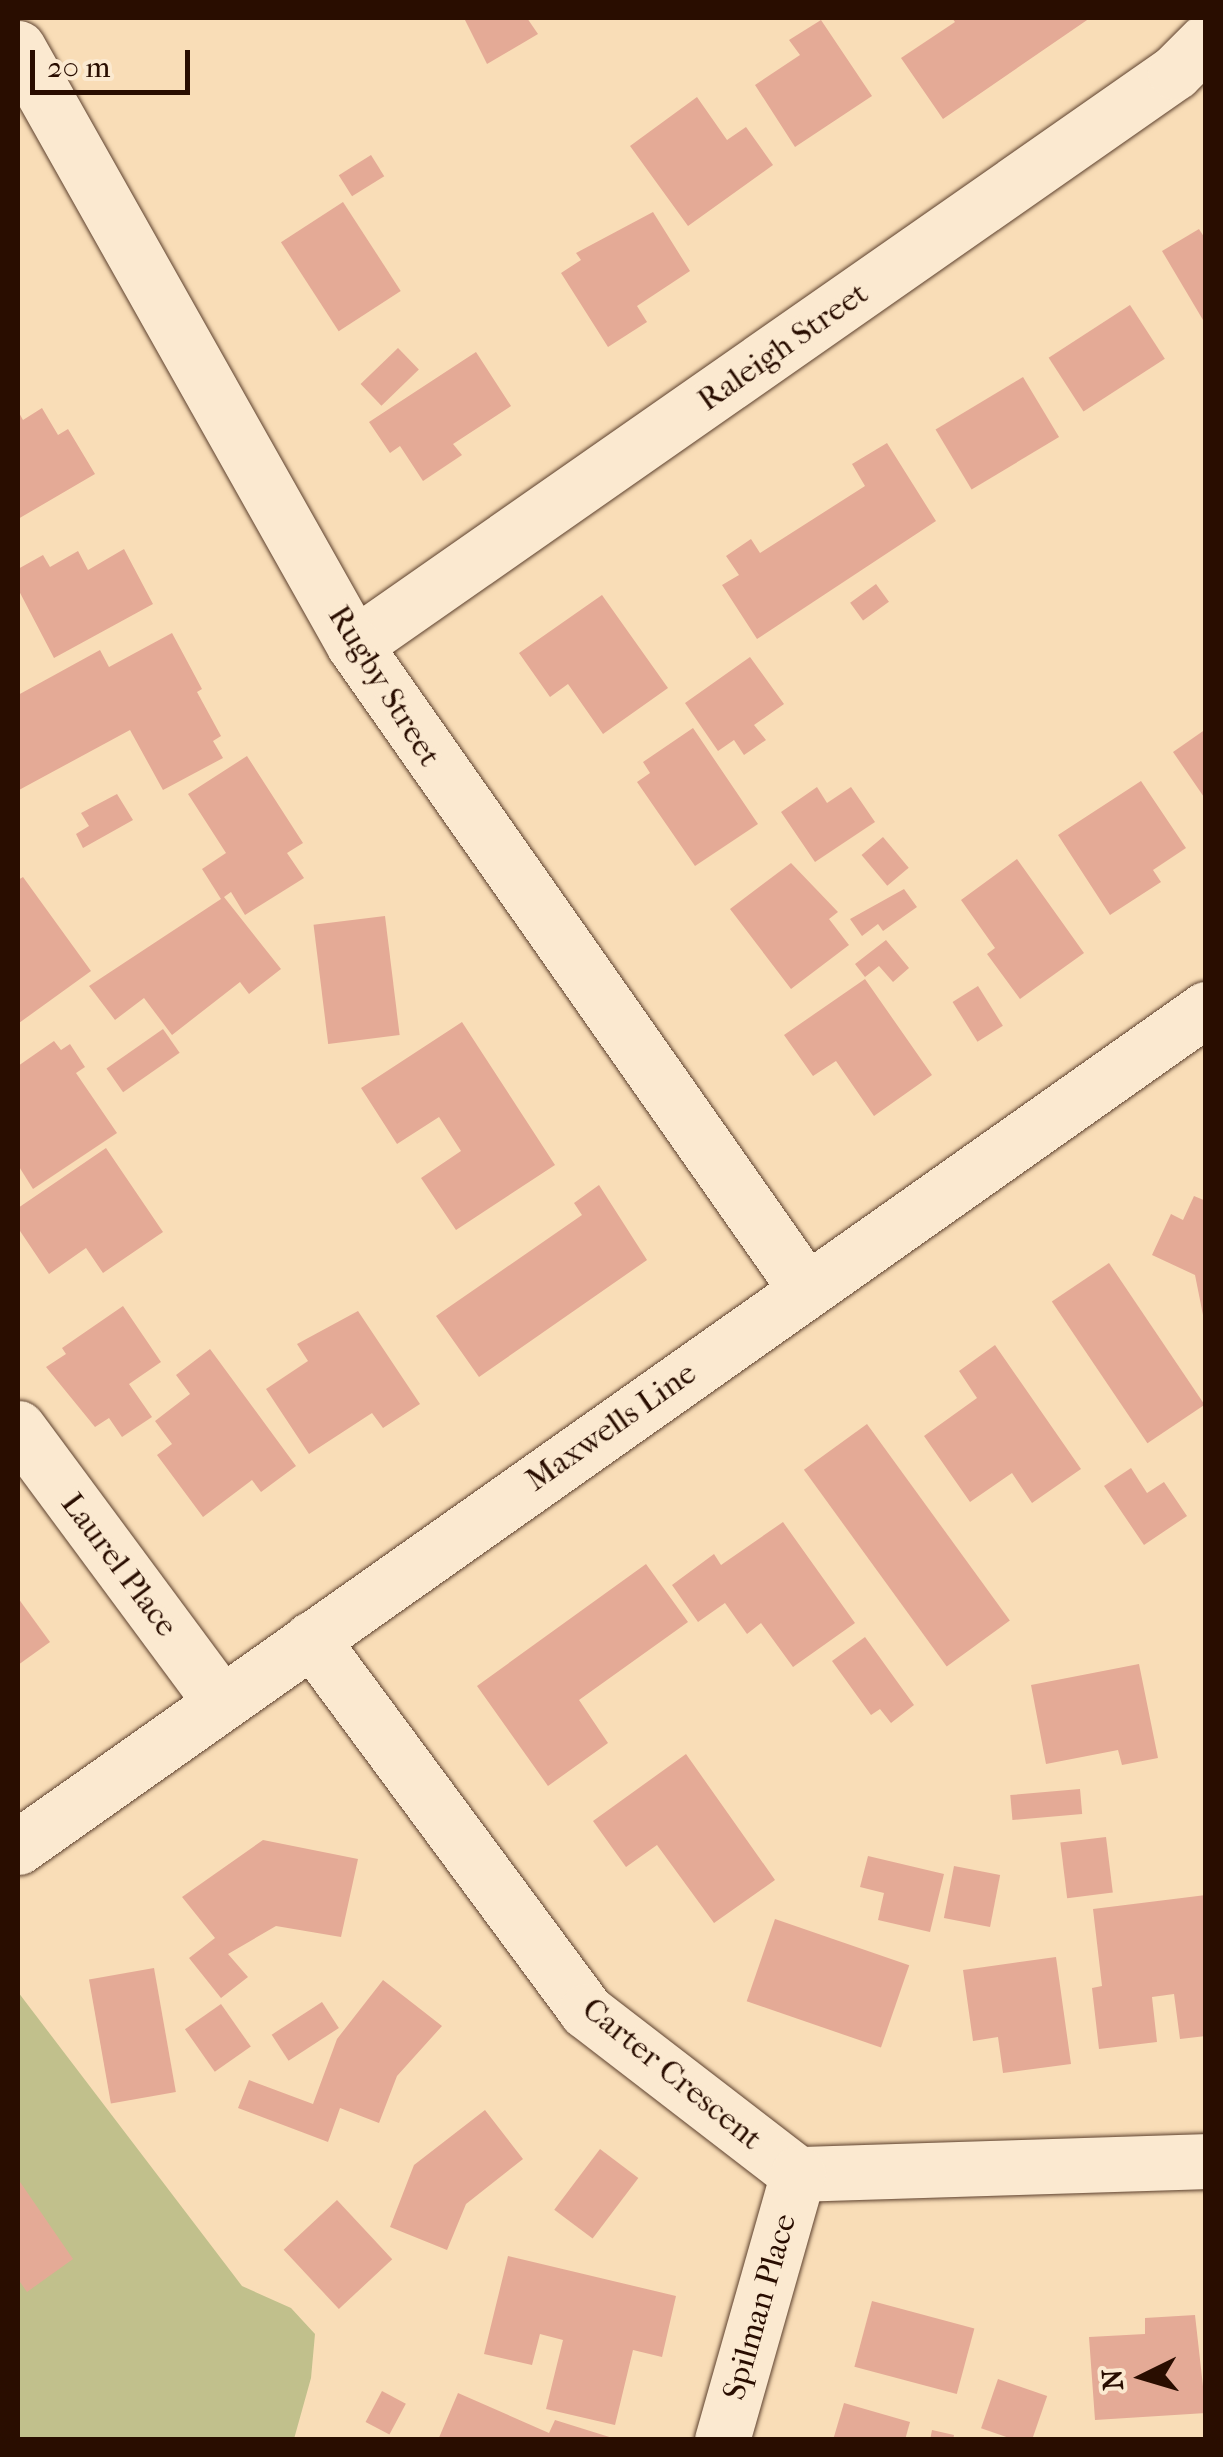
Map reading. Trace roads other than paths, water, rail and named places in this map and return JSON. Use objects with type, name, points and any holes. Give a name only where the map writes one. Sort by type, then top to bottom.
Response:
[{"type":"street","name":"Raleigh Street","points":[[354,645],[1175,72],[1206,41]]},
{"type":"street","name":"Rugby Street","points":[[18,48],[354,645],[806,1288]]},
{"type":"street","name":"Maxwells Line","points":[[18,1846],[1206,1009]]},
{"type":"street","name":"Laurel Place","points":[[18,1428],[221,1702]]},
{"type":"street","name":"Carter Crescent","points":[[311,1639],[586,2011],[798,2174]]},
{"type":"street","points":[[798,2174],[1206,2161]]},
{"type":"street","name":"Spilman Place","points":[[722,2440],[798,2174]]}]
